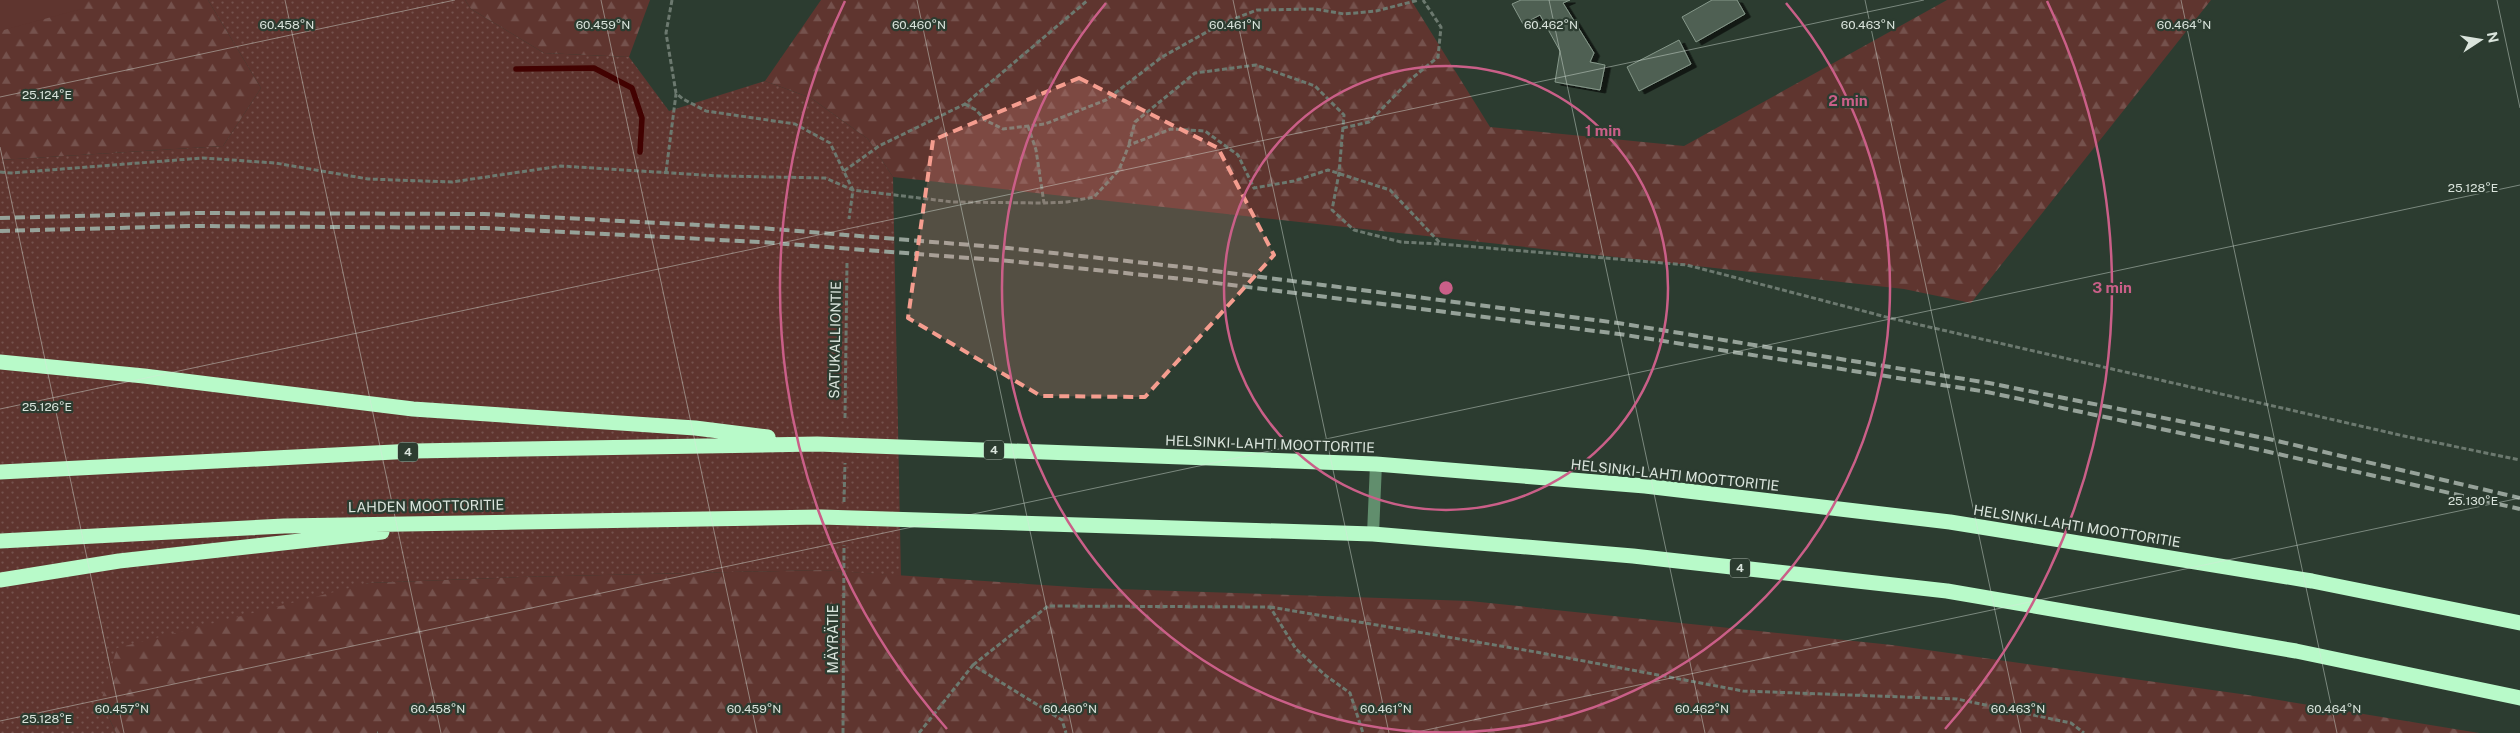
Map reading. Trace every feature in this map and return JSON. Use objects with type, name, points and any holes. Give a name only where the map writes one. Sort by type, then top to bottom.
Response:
[{"type":"highway","points":[[0,362],[144,376],[413,409],[695,428],[817,444]]},
{"type":"highway","name":"HELSINKI-LAHTI MOOTTORITIE","points":[[817,444],[1376,464],[1645,486],[1950,522],[2312,581],[2520,623]]},
{"type":"highway","name":"4","points":[[0,472],[414,452],[817,444]]},
{"type":"highway","name":"LAHDEN MOOTTORITIE","points":[[0,541],[284,526],[488,521],[821,517],[1373,534]]},
{"type":"highway","points":[[0,580],[119,561],[488,521]]},
{"type":"highway","name":"4","points":[[1373,534],[1633,556],[1947,591],[2296,651],[2520,698]]},
{"type":"lane","points":[[1373,534],[1376,464]]},
{"type":"path","points":[[666,172],[676,93],[666,33],[672,0]]},
{"type":"path","points":[[844,171],[879,146],[965,104],[1088,0]]},
{"type":"path","points":[[965,104],[976,110],[985,120],[1003,129],[1046,124],[1106,100],[1162,57],[1221,24],[1257,10],[1315,9],[1344,14],[1376,11],[1419,0]]},
{"type":"path","points":[[1343,128],[1369,122],[1412,79],[1438,57],[1440,27],[1423,0]]},
{"type":"path","points":[[0,172],[11,173],[203,158],[275,163],[368,179],[452,182],[561,166],[825,178],[853,190],[953,202],[1044,204],[1094,197],[1119,170],[1135,122],[1195,74],[1256,65],[1315,86],[1344,115],[1339,174],[1332,210],[1354,230],[1401,242],[1687,265],[1890,318],[2404,436],[2520,460]]},
{"type":"path","points":[[676,93],[682,99],[706,111],[795,124],[830,143],[853,190],[849,219]]},
{"type":"path","points":[[1028,126],[1036,150],[1044,204]]},
{"type":"path","points":[[1129,144],[1171,129],[1205,131],[1238,155],[1254,188],[1294,181],[1328,170],[1390,190],[1441,244]]},
{"type":"path","name":"SATUKALLIONTIE","points":[[845,418],[847,262]]},
{"type":"path","points":[[844,502],[845,463]]},
{"type":"path","name":"MÄYRÄTIE","points":[[844,545],[844,733]]},
{"type":"path","points":[[919,733],[973,665],[1048,606],[1270,607],[1536,652],[1742,691],[1957,699],[2071,723],[2084,733]]},
{"type":"path","points":[[1270,607],[1296,649],[1324,675],[1350,693],[1363,733]]},
{"type":"path","points":[[973,665],[1062,720],[1066,733]]},
{"type":"highlighted area","points":[[1079,78],[1218,148],[1274,255],[1145,397],[1041,396],[908,318],[933,140]]},
{"type":"green space","points":[[0,0],[208,0],[261,88],[223,146],[0,160]]},
{"type":"green space","points":[[0,0],[81,0],[81,9],[0,31]]},
{"type":"green space","points":[[208,0],[465,0],[471,9],[544,53],[629,57],[669,111],[765,81],[811,98],[868,139],[893,177],[901,576],[821,570],[521,577],[369,583],[101,701],[116,733],[0,733],[0,160],[223,146],[261,88]]},
{"type":"green space","points":[[465,0],[650,0],[629,57],[544,53],[471,9]]},
{"type":"green space","points":[[821,0],[1411,0],[1490,127],[1684,146],[1947,0],[2211,0],[1971,303],[1904,289],[893,177],[868,139],[811,98],[765,81]]},
{"type":"green space","points":[[821,570],[1088,588],[1470,601],[1892,645],[2248,695],[2479,733],[116,733],[101,701],[117,648],[369,583],[521,577]]},
{"type":"building","points":[[1521,0],[1570,0],[1563,3],[1594,53],[1590,62],[1605,65],[1600,90],[1555,82],[1560,51],[1540,15],[1523,24],[1512,4]]},
{"type":"building","points":[[1712,0],[1737,0],[1745,14],[1696,42],[1682,17]]},
{"type":"building","points":[[1679,40],[1691,64],[1639,91],[1627,67]]},
{"type":"waterway","points":[[516,69],[594,68],[632,88],[642,118],[640,152]]},
{"type":"railway","points":[[0,218],[195,213],[484,214],[760,228],[1008,248],[1191,268],[1618,323],[1989,383],[2269,439],[2520,498]]},
{"type":"railway","points":[[0,231],[192,226],[486,228],[761,242],[1009,261],[1192,280],[1619,334],[1987,392],[2265,451],[2520,509]]}]
